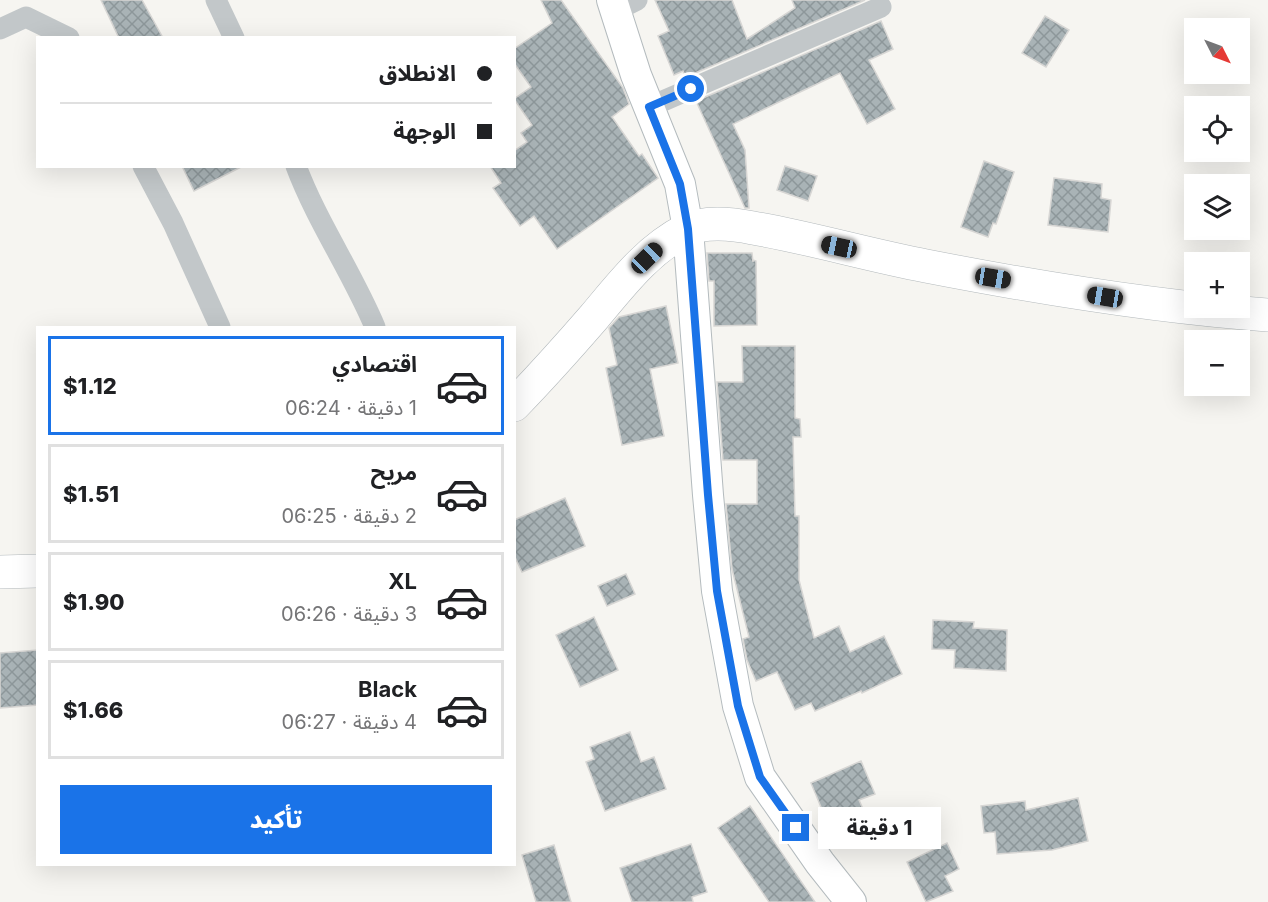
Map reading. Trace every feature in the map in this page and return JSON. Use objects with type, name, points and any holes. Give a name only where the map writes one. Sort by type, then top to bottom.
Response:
[{"type":"main road","points":[[516,403],[551,367],[635,269],[659,246],[688,229],[706,226],[752,228],[925,266],[1082,293],[1191,309],[1268,315]]},
{"type":"main road","points":[[0,572],[36,571]]},
{"type":"street","points":[[216,0],[233,36]]},
{"type":"street","points":[[621,4],[636,75],[680,184],[688,229],[717,591],[738,706],[760,777],[820,863],[851,902]]},
{"type":"street","points":[[649,107],[881,7]]},
{"type":"street","points":[[0,29],[26,17],[65,36]]},
{"type":"street","points":[[144,168],[173,223],[220,326]]},
{"type":"street","points":[[297,168],[312,203],[356,284],[375,326]]},
{"type":"building","points":[[101,0],[142,0],[162,36],[118,36]]},
{"type":"building","points":[[541,0],[561,0],[623,88],[629,104],[612,117],[639,156],[642,154],[658,178],[557,249],[534,216],[520,226],[493,188],[501,183],[491,168],[516,168],[516,150],[527,142],[521,133],[532,125],[516,102],[516,98],[531,87],[516,66],[516,48],[552,23]]},
{"type":"building","points":[[655,0],[732,0],[747,39],[795,8],[792,0],[865,0],[686,77],[683,71],[674,75],[658,36],[669,31]]},
{"type":"building","points":[[1045,16],[1069,30],[1046,67],[1022,53]]},
{"type":"building","points":[[881,21],[893,49],[869,60],[895,109],[867,124],[840,73],[733,124],[745,150],[749,208],[745,208],[696,101]]},
{"type":"building","points":[[984,161],[1014,172],[996,224],[993,223],[988,237],[961,227]]},
{"type":"building","points":[[785,166],[817,176],[808,201],[777,190]]},
{"type":"building","points":[[183,168],[239,168],[194,191]]},
{"type":"building","points":[[1054,178],[1102,184],[1101,198],[1111,200],[1108,232],[1048,225]]},
{"type":"building","points":[[707,253],[752,253],[753,262],[753,260],[756,261],[757,325],[714,326],[714,281],[709,281]]},
{"type":"building","points":[[666,306],[678,363],[650,369],[664,436],[622,445],[606,368],[617,365],[609,328],[619,317]]},
{"type":"building","points":[[742,346],[795,346],[795,418],[800,419],[801,437],[793,437],[795,516],[799,516],[799,580],[814,638],[839,626],[850,652],[884,636],[902,674],[862,693],[861,691],[815,711],[811,703],[795,710],[777,672],[756,681],[747,660],[743,639],[749,637],[732,569],[726,504],[757,504],[757,460],[723,460],[717,382],[743,382]]},
{"type":"building","points":[[565,498],[585,546],[522,572],[516,559],[516,519]]},
{"type":"building","points":[[626,574],[635,594],[607,606],[598,586]]},
{"type":"building","points":[[594,617],[618,670],[580,687],[556,635]]},
{"type":"building","points":[[933,620],[974,622],[973,628],[1007,630],[1006,671],[954,668],[955,650],[932,649]]},
{"type":"building","points":[[36,650],[36,705],[0,708],[0,653]]},
{"type":"building","points":[[630,732],[641,762],[654,757],[666,789],[605,811],[586,762],[594,759],[590,747]]},
{"type":"building","points":[[861,761],[875,794],[859,800],[863,809],[828,824],[811,783]]},
{"type":"building","points":[[1078,798],[1088,841],[1052,850],[997,854],[995,832],[984,833],[981,806],[1025,801],[1026,810]]},
{"type":"building","points":[[750,806],[815,902],[769,902],[718,828]]},
{"type":"building","points":[[947,843],[959,869],[945,876],[953,891],[926,902],[907,862]]},
{"type":"building","points":[[691,844],[707,892],[692,897],[693,902],[632,902],[620,868]]},
{"type":"building","points":[[554,845],[571,902],[536,902],[522,855]]},
{"type":"route","points":[[691,89],[649,107],[680,184],[688,229],[717,591],[738,706],[760,777],[796,828]]}]
